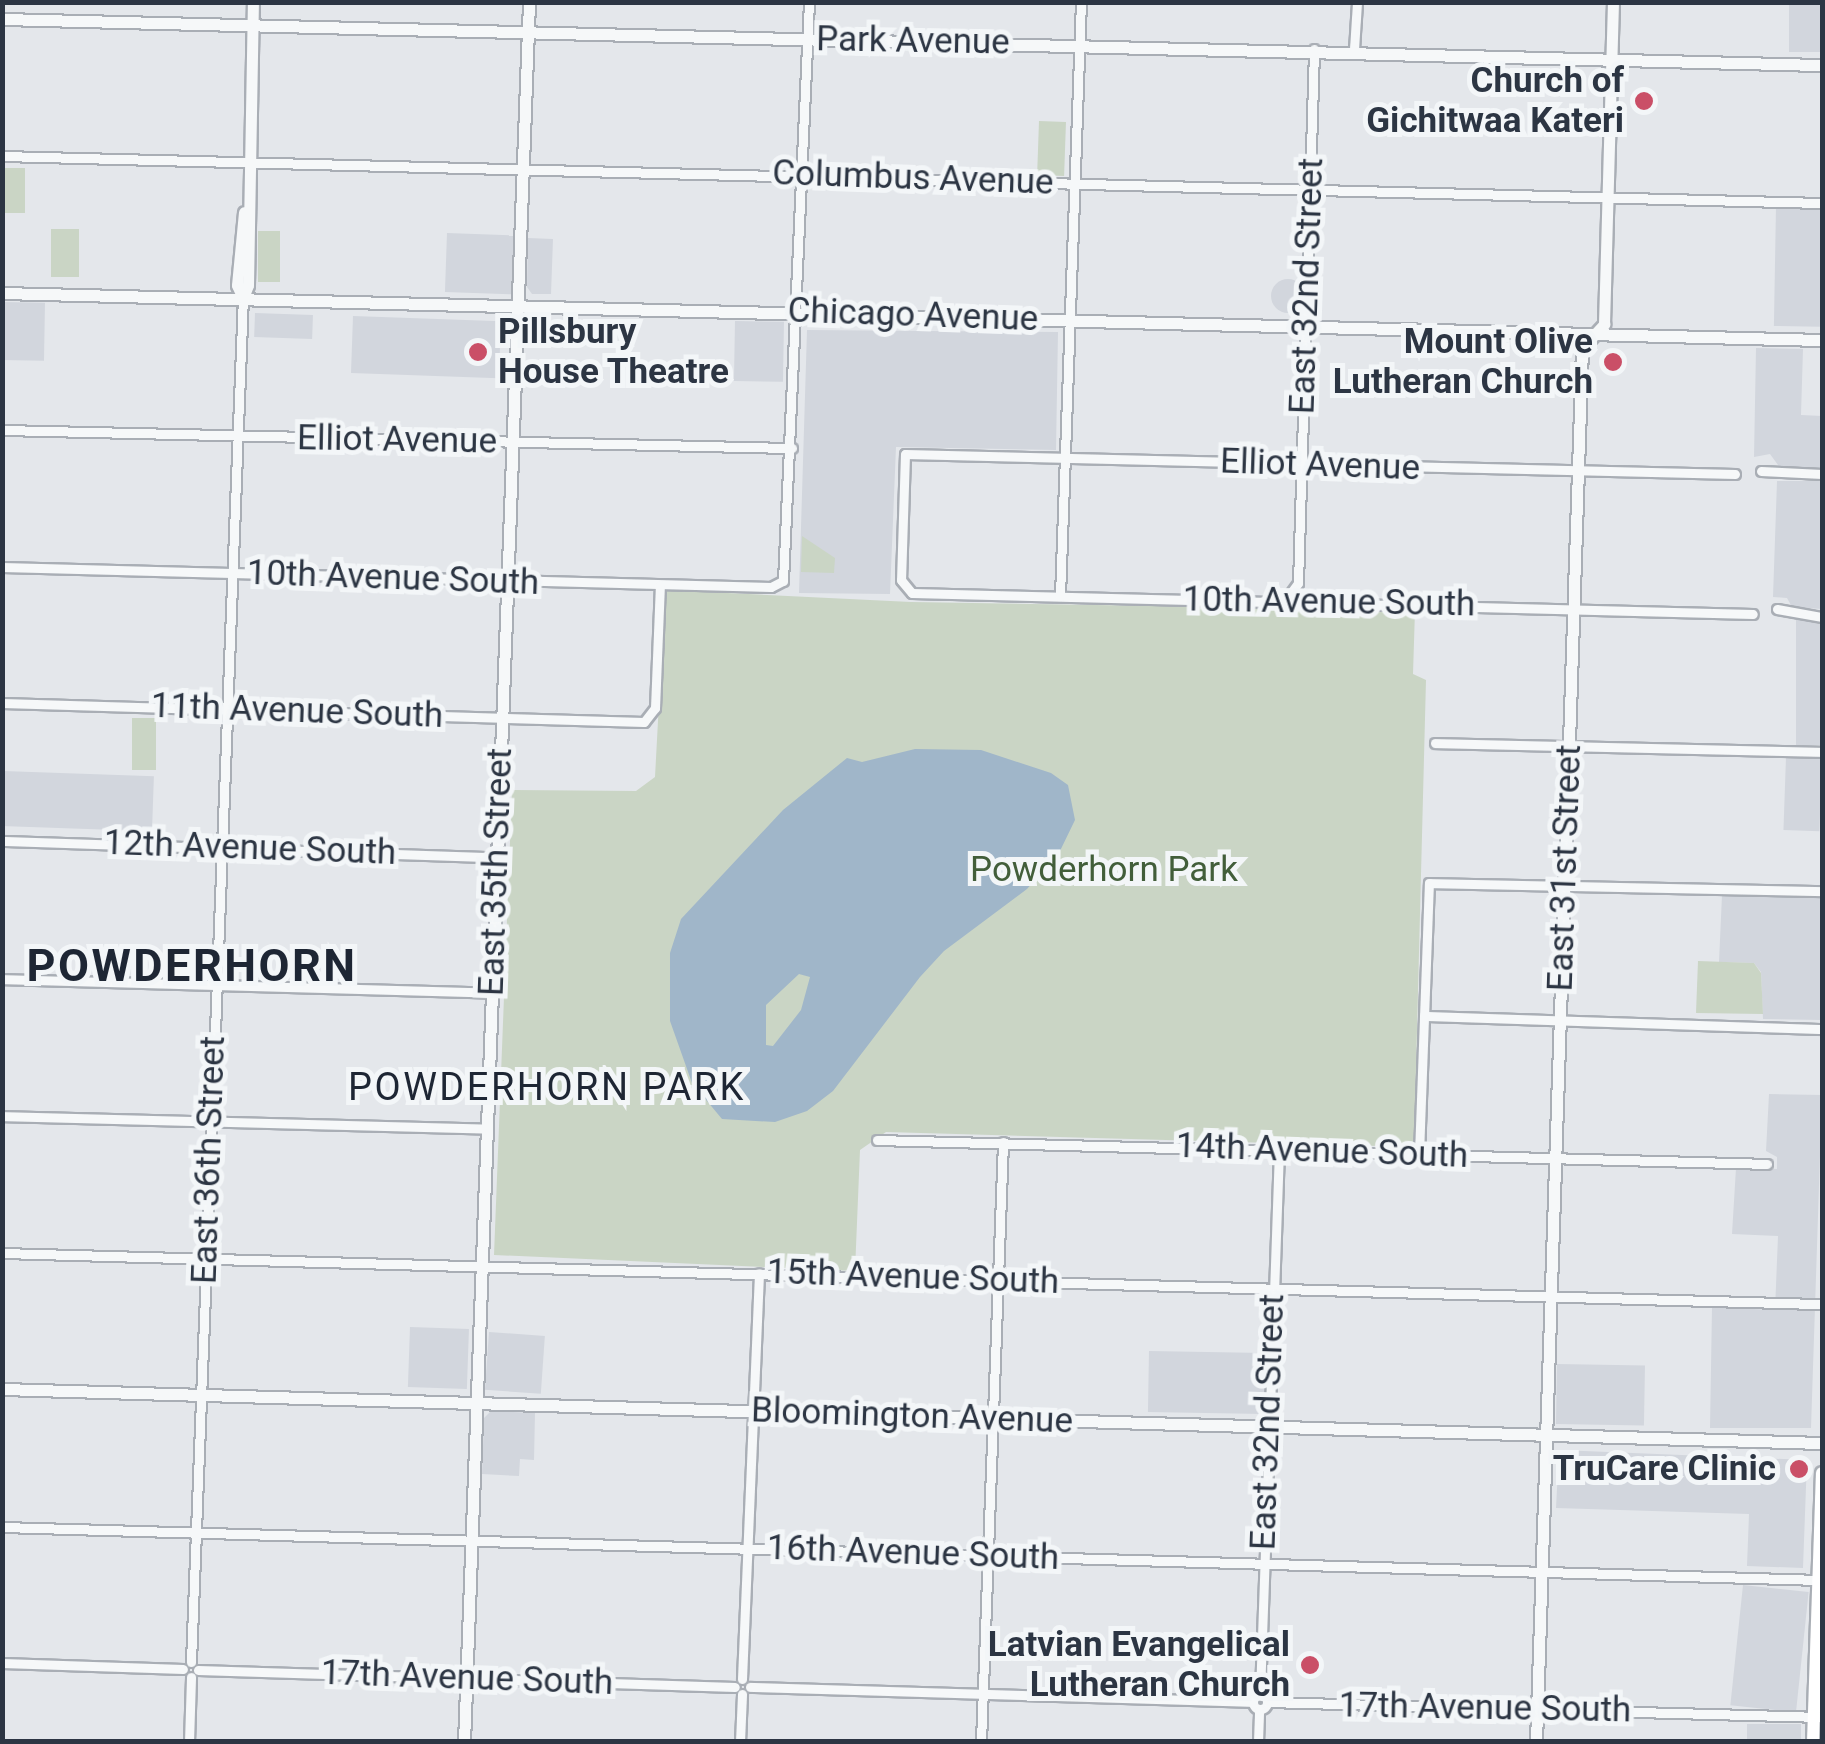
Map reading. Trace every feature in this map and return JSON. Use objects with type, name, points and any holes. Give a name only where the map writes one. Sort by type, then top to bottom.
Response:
[{"type":"main road","points":[[1814,1742],[1818,1717],[1822,1473]]},
{"type":"street","name":"East 36th Street","points":[[189,1742],[242,298],[248,285],[246,203],[254,2]]},
{"type":"street","name":"East 35th Street","points":[[464,1742],[529,2]]},
{"type":"street","points":[[792,448],[804,38],[809,2]]},
{"type":"street","points":[[1060,596],[1081,2]]},
{"type":"street","points":[[1354,49],[1357,2]]},
{"type":"street","name":"East 31st Street","points":[[1536,1742],[1582,348],[1604,324],[1614,2]]},
{"type":"street","name":"Park Avenue","points":[[2,19],[1354,49],[1822,65]]},
{"type":"street","name":"East 32nd Street","points":[[1298,583],[1314,49]]},
{"type":"street","name":"Columbus Avenue","points":[[2,156],[1822,202]]},
{"type":"street","name":"Chicago Avenue","points":[[2,293],[1822,340]]},
{"type":"street","name":"Elliot Avenue","points":[[2,430],[792,448]]},
{"type":"street","name":"10th Avenue South","points":[[2,567],[770,587],[783,581],[792,448]]},
{"type":"street","name":"Elliot Avenue","points":[[905,588],[905,454],[1735,474]]},
{"type":"street","points":[[1761,471],[1822,474]]},
{"type":"street","points":[[1285,600],[1298,583],[1318,601]]},
{"type":"street","name":"11th Avenue South","points":[[2,703],[644,722],[650,716],[660,585]]},
{"type":"street","name":"10th Avenue South","points":[[905,588],[1060,596],[1753,614]]},
{"type":"street","points":[[1777,609],[1822,617]]},
{"type":"street","points":[[1435,743],[1822,752]]},
{"type":"street","name":"12th Avenue South","points":[[2,841],[496,857]]},
{"type":"street","points":[[1418,1154],[1429,882],[1822,891]]},
{"type":"street","points":[[2,979],[492,993]]},
{"type":"street","points":[[1424,1016],[1822,1029]]},
{"type":"street","points":[[2,1116],[487,1129]]},
{"type":"street","name":"14th Avenue South","points":[[877,1140],[1767,1164]]},
{"type":"street","points":[[981,1742],[1003,1142]]},
{"type":"street","name":"East 32nd Street","points":[[1258,1742],[1279,1150]]},
{"type":"street","name":"15th Avenue South","points":[[2,1253],[1822,1304]]},
{"type":"street","points":[[740,1742],[759,1273]]},
{"type":"street","name":"Bloomington Avenue","points":[[2,1389],[1822,1443]]},
{"type":"street","name":"16th Avenue South","points":[[2,1527],[1821,1580]]},
{"type":"street","name":"17th Avenue South","points":[[2,1664],[1818,1717]]},
{"type":"shaded area","points":[[1789,3],[1822,3],[1822,52],[1789,52]]},
{"type":"shaded area","points":[[1776,206],[1822,207],[1820,327],[1774,326]]},
{"type":"shaded area","points":[[447,233],[514,235],[512,294],[445,292]]},
{"type":"shaded area","points":[[528,238],[553,239],[551,294],[532,294],[527,287]]},
{"type":"shaded area","points":[[1288,279],[1300,284],[1305,296],[1300,308],[1288,313],[1276,308],[1271,296],[1276,284]]},
{"type":"shaded area","points":[[2,302],[45,303],[44,361],[2,360]]},
{"type":"shaded area","points":[[255,313],[313,315],[312,339],[254,337]]},
{"type":"shaded area","points":[[353,316],[501,321],[499,378],[351,373]]},
{"type":"shaded area","points":[[735,321],[784,322],[783,382],[734,381]]},
{"type":"shaded area","points":[[807,330],[1058,332],[1056,450],[896,447],[890,594],[799,593]]},
{"type":"shaded area","points":[[1756,348],[1803,349],[1801,415],[1822,416],[1822,468],[1781,469],[1770,454],[1754,457]]},
{"type":"shaded area","points":[[1777,481],[1822,481],[1822,609],[1792,607],[1787,598],[1773,597]]},
{"type":"shaded area","points":[[1796,620],[1822,620],[1822,745],[1796,745]]},
{"type":"shaded area","points":[[1786,757],[1822,758],[1819,831],[1783,830]]},
{"type":"shaded area","points":[[3,771],[154,776],[152,831],[2,826]]},
{"type":"shaded area","points":[[1722,895],[1822,897],[1822,1020],[1763,1019],[1761,972],[1754,963],[1719,962]]},
{"type":"shaded area","points":[[1769,1094],[1822,1095],[1811,1428],[1710,1428],[1712,1307],[1775,1310],[1778,1236],[1732,1234],[1736,1168],[1777,1169],[1777,1157],[1766,1151]]},
{"type":"shaded area","points":[[410,1327],[469,1329],[467,1389],[408,1387]]},
{"type":"shaded area","points":[[489,1332],[545,1336],[541,1394],[485,1390]]},
{"type":"shaded area","points":[[1149,1351],[1265,1353],[1264,1414],[1148,1412]]},
{"type":"shaded area","points":[[1557,1364],[1645,1366],[1644,1426],[1556,1424]]},
{"type":"shaded area","points":[[491,1411],[535,1413],[534,1460],[520,1459],[519,1476],[482,1474],[484,1418]]},
{"type":"shaded area","points":[[1559,1450],[1807,1460],[1803,1568],[1747,1566],[1749,1514],[1556,1508]]},
{"type":"shaded area","points":[[1743,1585],[1809,1592],[1796,1712],[1730,1705]]},
{"type":"shaded area","points":[[1747,1724],[1801,1724],[1801,1741],[1747,1741]]},
{"type":"green space","points":[[1039,121],[1066,122],[1064,176],[1037,175]]},
{"type":"green space","points":[[3,168],[25,168],[25,213],[3,213]]},
{"type":"green space","points":[[51,229],[79,229],[79,277],[51,277]]},
{"type":"green space","points":[[258,231],[280,231],[280,282],[258,282]]},
{"type":"green space","points":[[802,536],[835,558],[834,573],[801,572]]},
{"type":"green space","name":"Powderhorn Park","points":[[665,590],[911,602],[1415,610],[1413,674],[1426,680],[1414,1147],[886,1132],[860,1150],[855,1271],[494,1255],[512,790],[636,791],[655,777]]},
{"type":"green space","points":[[132,718],[156,718],[156,770],[132,770]]},
{"type":"green space","points":[[1698,961],[1754,963],[1761,973],[1763,1014],[1696,1013]]},
{"type":"water","points":[[915,749],[981,750],[1051,773],[1068,785],[1075,820],[1059,853],[1027,889],[944,951],[920,977],[833,1091],[807,1111],[775,1122],[722,1119],[692,1083],[670,1021],[670,953],[681,919],[783,810],[847,758],[862,762]],"holes":[[[799,974],[810,977],[801,1010],[773,1046],[766,1045],[766,1005]]]},
{"type":"place","name":"Church of Gichitwaa Kateri","points":[[1644,101]]},
{"type":"place","name":"Pillsbury House Theatre","points":[[478,352]]},
{"type":"place","name":"Mount Olive Lutheran Church","points":[[1613,362]]},
{"type":"place","name":"TruCare Clinic","points":[[1799,1469]]},
{"type":"place","name":"Latvian Evangelical Lutheran Church","points":[[1310,1665]]},
{"type":"district","name":"POWDERHORN","points":[[192,966]]},
{"type":"district","name":"POWDERHORN PARK","points":[[547,1088]]}]
